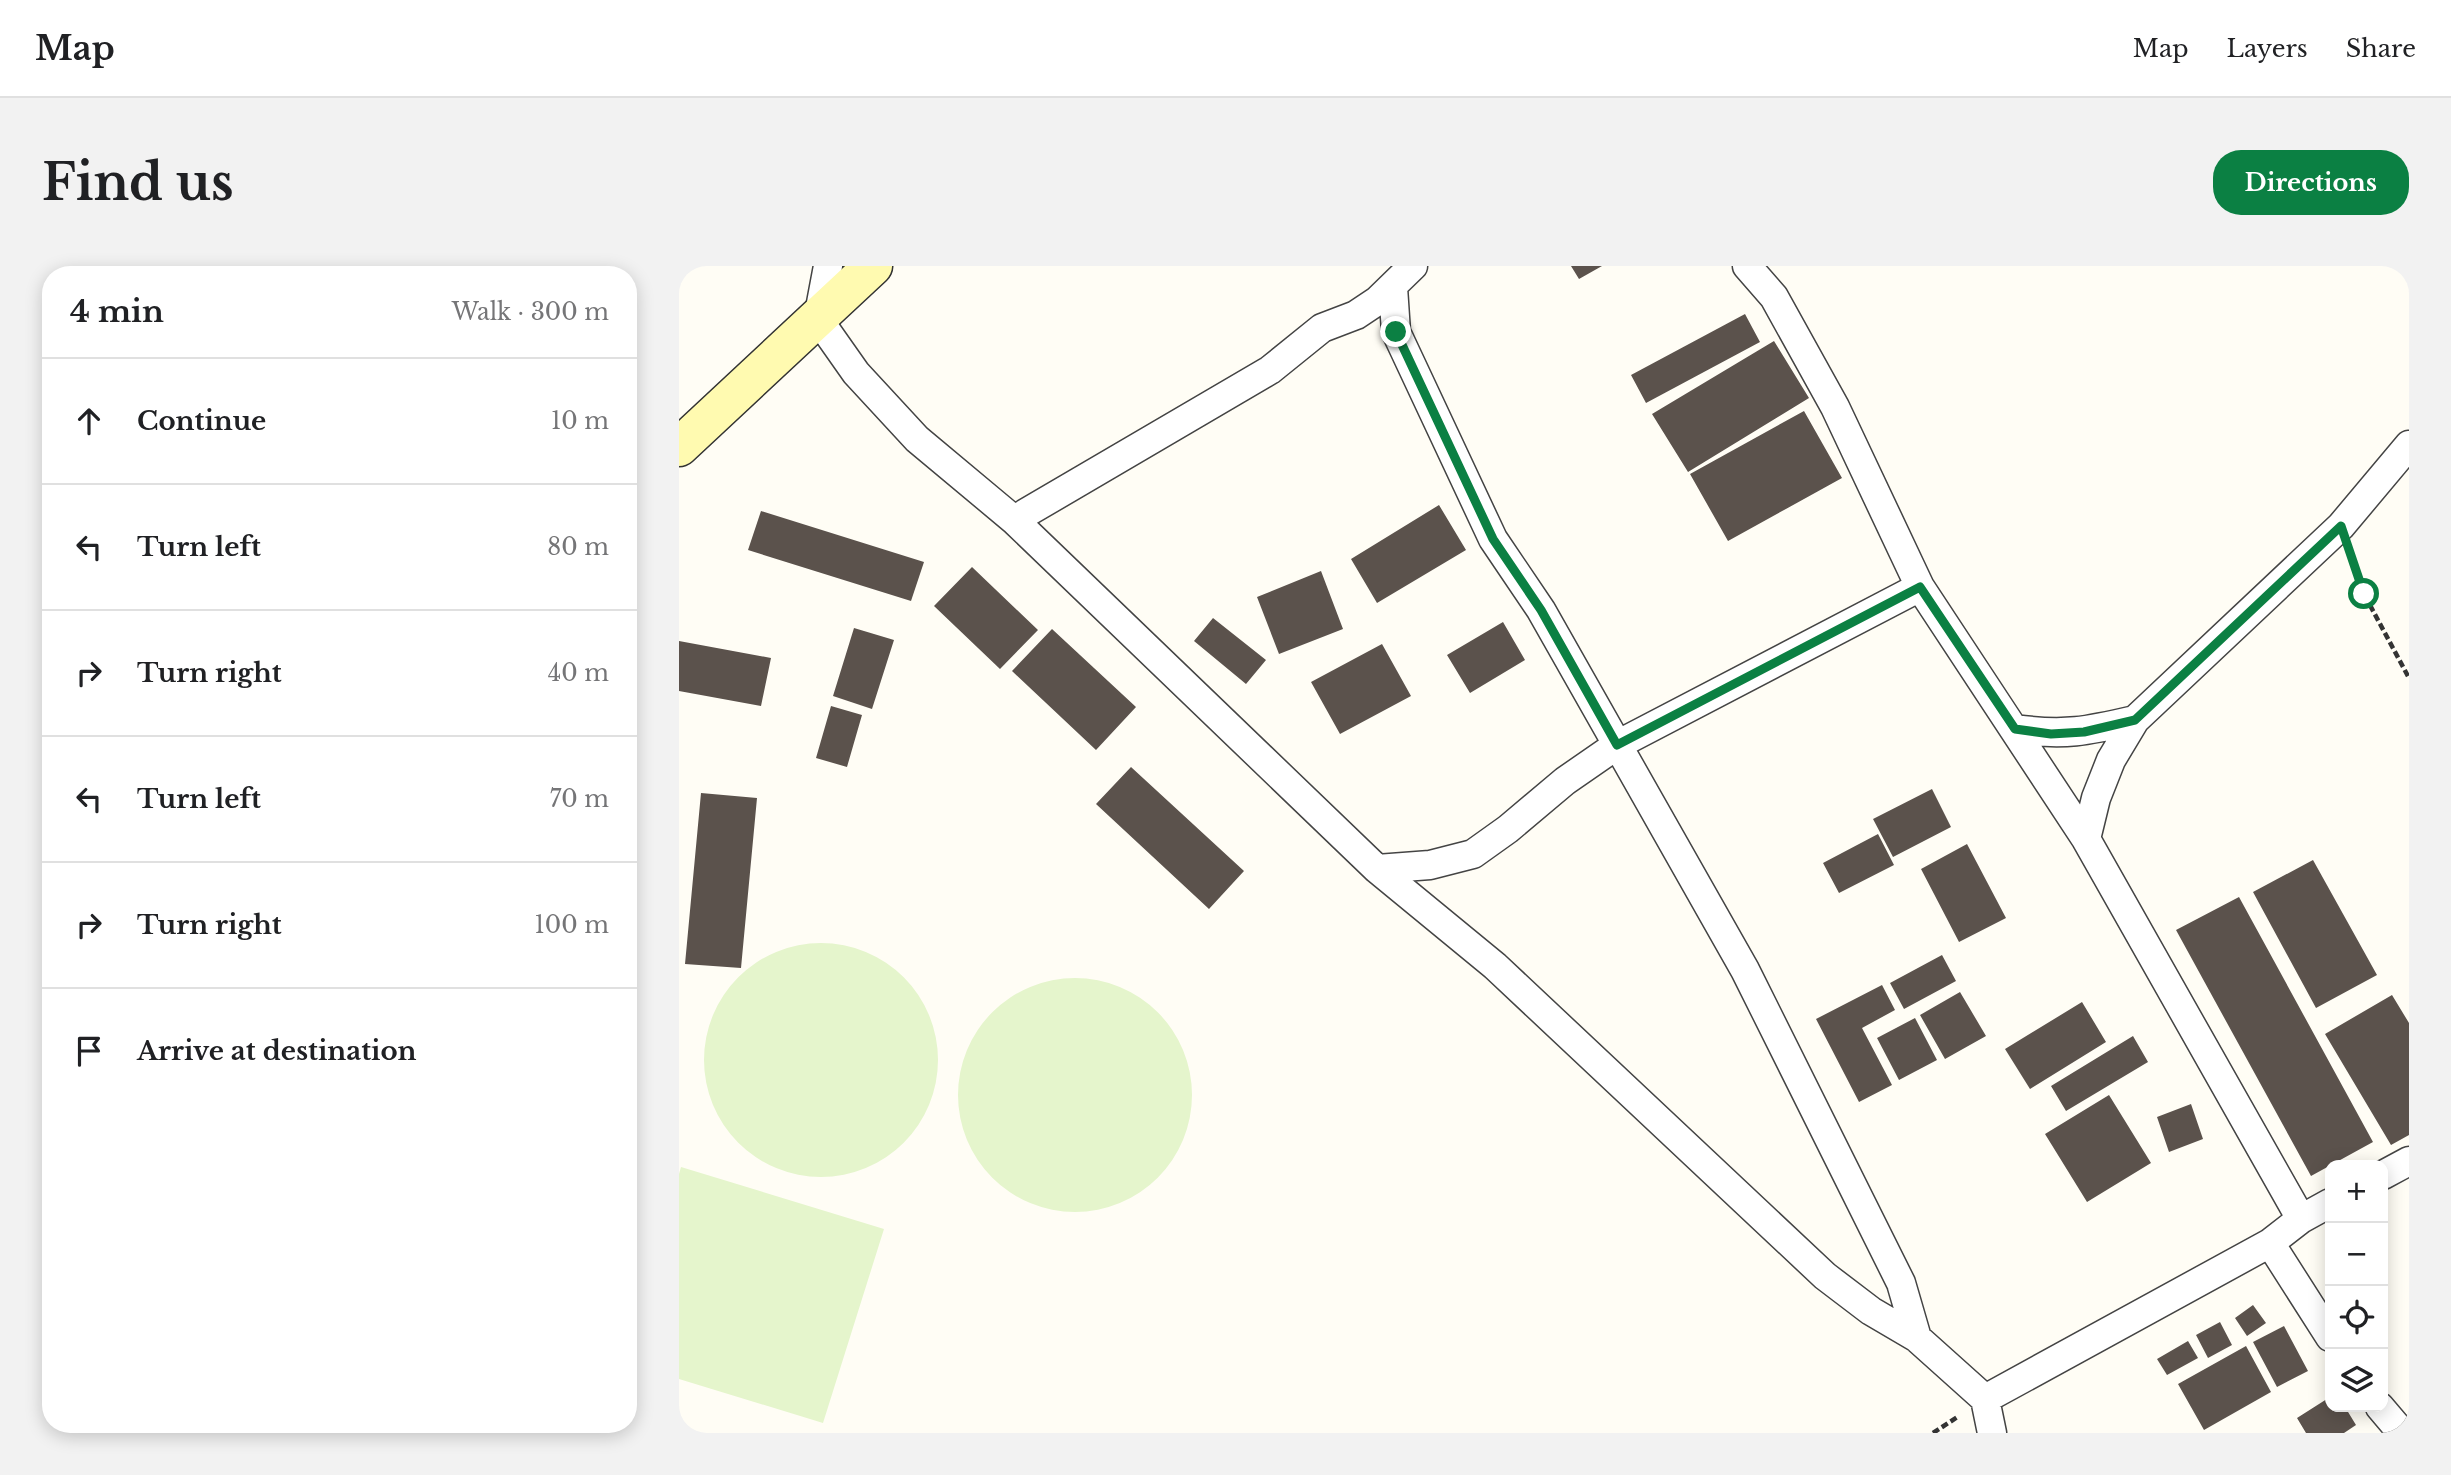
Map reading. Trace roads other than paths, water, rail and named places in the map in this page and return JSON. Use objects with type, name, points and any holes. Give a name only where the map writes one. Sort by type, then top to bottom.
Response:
[{"type":"street","points":[[828,266],[818,319],[856,373],[917,439],[1014,520],[1377,869],[1495,967],[1825,1276],[1871,1311],[1917,1338],[1985,1399],[1992,1433]]},
{"type":"street","points":[[679,447],[873,266]]},
{"type":"street","points":[[1014,520],[1270,370],[1322,328],[1356,315],[1394,287],[1413,266]]},
{"type":"street","points":[[1747,266],[1774,297],[1835,407],[1920,587],[2086,839],[2301,1219]]},
{"type":"street","points":[[1394,287],[1396,332],[1493,539],[1541,610],[1745,970],[1901,1283],[1917,1338]]},
{"type":"street","points":[[1356,315],[1396,332]]},
{"type":"street","points":[[2086,839],[2096,798],[2111,760],[2135,720],[2341,526],[2409,445]]},
{"type":"street","points":[[1377,869],[1430,865],[1473,854],[1508,829],[1565,781],[1617,745],[1920,587]]},
{"type":"street","points":[[2015,729],[2051,734],[2084,732],[2135,720]]},
{"type":"street","points":[[2388,1172],[2409,1161]]},
{"type":"street","points":[[1985,1399],[2270,1243],[2301,1219],[2325,1206]]},
{"type":"street","points":[[2270,1243],[2325,1329]]},
{"type":"street","points":[[2384,1412],[2402,1433]]}]
